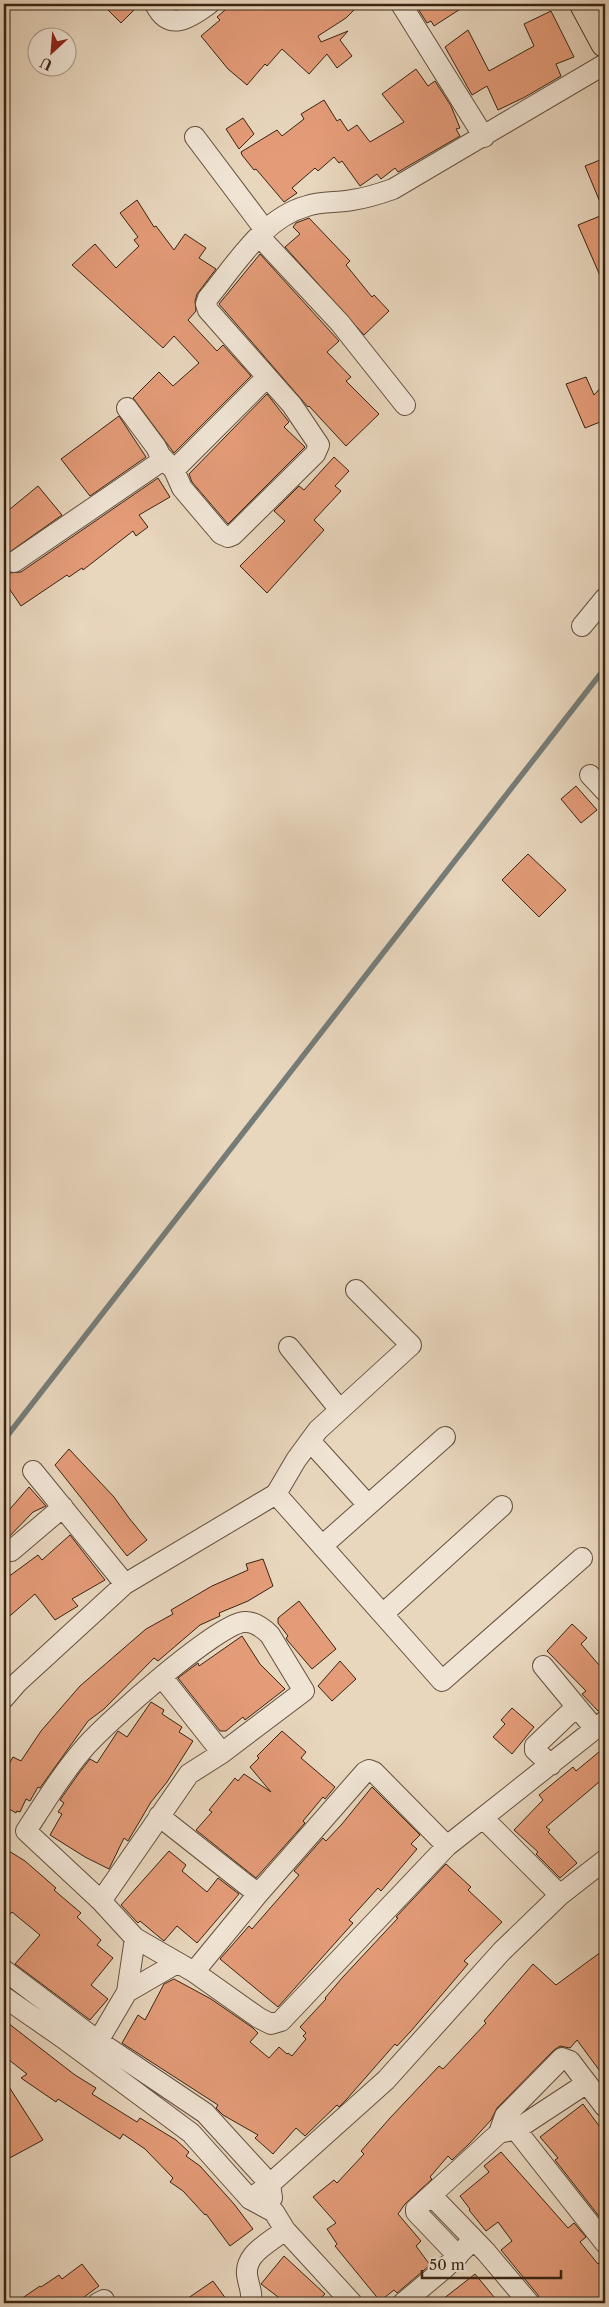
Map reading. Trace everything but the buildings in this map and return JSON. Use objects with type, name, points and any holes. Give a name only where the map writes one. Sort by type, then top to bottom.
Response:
[{"type":"main road","points":[[584,4],[605,42]]},
{"type":"street","points":[[155,4],[168,20],[174,22],[196,13],[209,4]]},
{"type":"street","points":[[401,4],[484,137]]},
{"type":"street","points":[[127,408],[182,488],[221,534],[228,538],[233,535],[315,454],[318,442],[292,405],[208,310],[206,304],[208,298],[262,233],[279,218],[309,205],[352,200],[393,189],[605,64]]},
{"type":"street","points":[[195,137],[262,233],[340,323],[405,405]]},
{"type":"street","points":[[14,562],[168,465],[267,377]]},
{"type":"street","points":[[582,626],[605,598]]},
{"type":"street","points":[[590,775],[605,791]]},
{"type":"street","points":[[4,1698],[17,1683],[125,1584],[276,1494],[318,1430],[411,1346],[356,1290]]},
{"type":"street","points":[[289,1347],[340,1410]]},
{"type":"street","points":[[322,1546],[445,1437]]},
{"type":"street","points":[[310,1441],[368,1505]]},
{"type":"street","points":[[33,1471],[125,1584]]},
{"type":"street","points":[[276,1494],[384,1613],[442,1681],[582,1558]]},
{"type":"street","points":[[384,1613],[502,1506]]},
{"type":"street","points":[[11,1551],[63,1507]]},
{"type":"street","points":[[101,1901],[189,1774],[222,1753],[304,1691],[270,1635],[257,1624],[246,1622],[235,1624],[217,1634],[162,1677],[86,1746],[68,1768],[26,1831],[101,1901],[135,1938],[185,1968],[259,2018],[272,2024],[281,2021],[447,1846],[600,1725],[576,1706],[542,1666]]},
{"type":"street","points":[[162,1677],[222,1753]]},
{"type":"street","points":[[551,1765],[535,1750],[535,1746],[576,1706]]},
{"type":"street","points":[[127,1992],[185,1968],[258,1894],[366,1772],[370,1770],[447,1846]]},
{"type":"street","points":[[159,1816],[258,1894]]},
{"type":"street","points":[[483,1818],[560,1895]]},
{"type":"street","points":[[250,2199],[270,2184],[386,2080],[502,1951],[560,1895],[605,1860]]},
{"type":"street","points":[[93,2049],[127,1992],[135,1938]]},
{"type":"street","points":[[4,1970],[191,2132],[250,2199],[274,2212]]},
{"type":"street","points":[[4,1998],[205,2113],[270,2184],[274,2212],[285,2230],[352,2303]]},
{"type":"street","points":[[458,2256],[416,2210],[507,2126],[562,2058],[570,2061],[605,2107]]},
{"type":"street","points":[[507,2126],[587,2083]]},
{"type":"street","points":[[507,2126],[605,2243]]},
{"type":"street","points":[[431,2195],[529,2303]]},
{"type":"street","points":[[250,2303],[252,2295],[245,2271],[247,2263],[251,2257],[285,2230]]},
{"type":"street","points":[[403,2303],[458,2256],[473,2240]]},
{"type":"waterway","points":[[4,1440],[605,668]]}]
